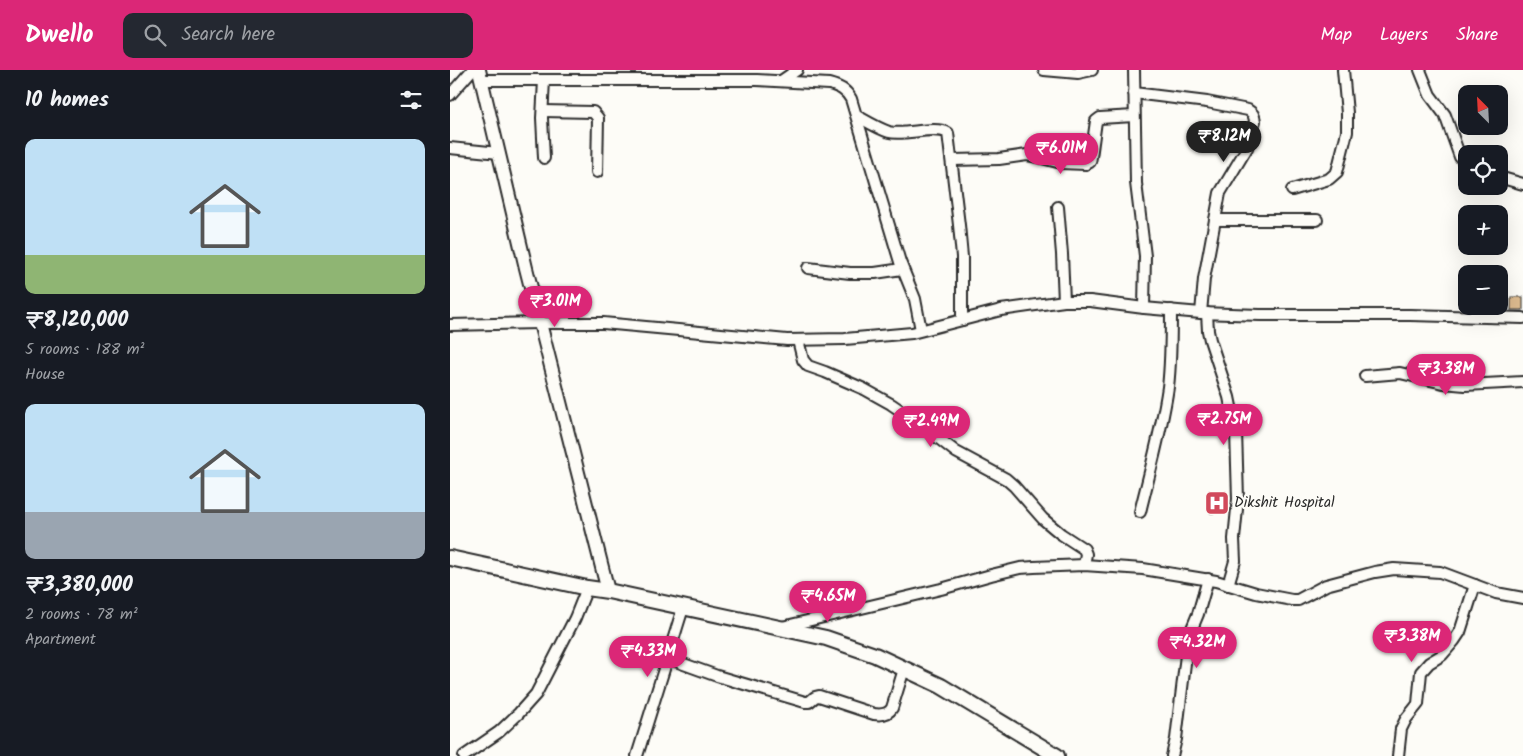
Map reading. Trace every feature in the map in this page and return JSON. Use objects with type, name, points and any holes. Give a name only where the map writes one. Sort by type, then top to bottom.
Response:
[{"type":"main road","points":[[450,558],[826,638],[875,655],[940,686],[1057,756]]},
{"type":"street","points":[[450,95],[472,70]]},
{"type":"street","points":[[781,81],[797,70]]},
{"type":"street","points":[[1044,70],[1078,73],[1092,70]]},
{"type":"street","points":[[1134,70],[1136,183],[1145,256],[1144,308]]},
{"type":"street","points":[[1292,190],[1329,179],[1337,172],[1347,132],[1343,70]]},
{"type":"street","points":[[1420,70],[1430,95],[1445,115],[1458,151]]},
{"type":"street","points":[[608,591],[480,75],[544,80],[668,75],[807,82],[838,86],[846,91],[857,116],[902,269],[915,299],[922,330]]},
{"type":"street","points":[[544,80],[544,158]]},
{"type":"street","points":[[1134,93],[1207,102],[1248,110],[1252,113],[1255,121],[1250,140],[1222,189],[1204,279],[1204,313],[1210,340],[1230,397],[1236,431],[1238,499],[1234,539],[1235,561],[1228,585]]},
{"type":"street","points":[[543,111],[592,112],[596,114],[598,118],[597,172]]},
{"type":"street","points":[[857,116],[889,132],[946,132],[949,135],[962,257],[962,320]]},
{"type":"street","points":[[952,160],[999,159],[1027,156],[1061,163],[1086,164],[1090,162],[1096,121],[1100,118],[1134,116]]},
{"type":"street","points":[[450,148],[499,154]]},
{"type":"street","points":[[1508,180],[1523,184]]},
{"type":"street","points":[[1058,207],[1064,301]]},
{"type":"street","points":[[1215,220],[1317,220]]},
{"type":"street","points":[[808,268],[850,273],[875,273],[902,269]]},
{"type":"street","points":[[450,325],[603,323],[751,338],[845,339],[912,333],[1001,310],[1064,301],[1090,301],[1204,313],[1523,318]]},
{"type":"street","points":[[1140,512],[1165,406],[1171,341],[1171,310]]},
{"type":"street","points":[[798,340],[803,360],[808,366],[825,372],[891,404],[956,452],[1006,479],[1043,519],[1084,549],[1086,554],[1084,565]]},
{"type":"street","points":[[1365,376],[1400,373],[1443,383],[1465,385],[1523,382]]},
{"type":"street","points":[[779,628],[1020,568],[1084,565],[1143,569],[1208,579],[1256,593],[1292,600],[1298,600],[1326,586],[1375,572],[1394,569],[1440,572],[1496,593],[1523,598]]},
{"type":"street","points":[[1172,756],[1176,739],[1188,638],[1198,614],[1208,579]]},
{"type":"street","points":[[1398,756],[1401,729],[1418,704],[1421,672],[1429,663],[1442,655],[1454,642],[1460,632],[1475,585]]},
{"type":"street","points":[[464,756],[499,732],[519,714],[536,694],[565,640],[587,588]]},
{"type":"street","points":[[637,756],[683,608]]},
{"type":"street","points":[[667,658],[717,676],[805,702],[809,702],[814,697],[819,696],[881,715],[890,712],[892,708],[904,668]]},
{"type":"building","points":[[1511,297],[1523,297],[1523,310],[1511,310]]},
{"type":"building","points":[[1211,496],[1227,496],[1227,513],[1210,513]]},
{"type":"place","name":"Dikshit Hospital","points":[[1217,503]]}]
